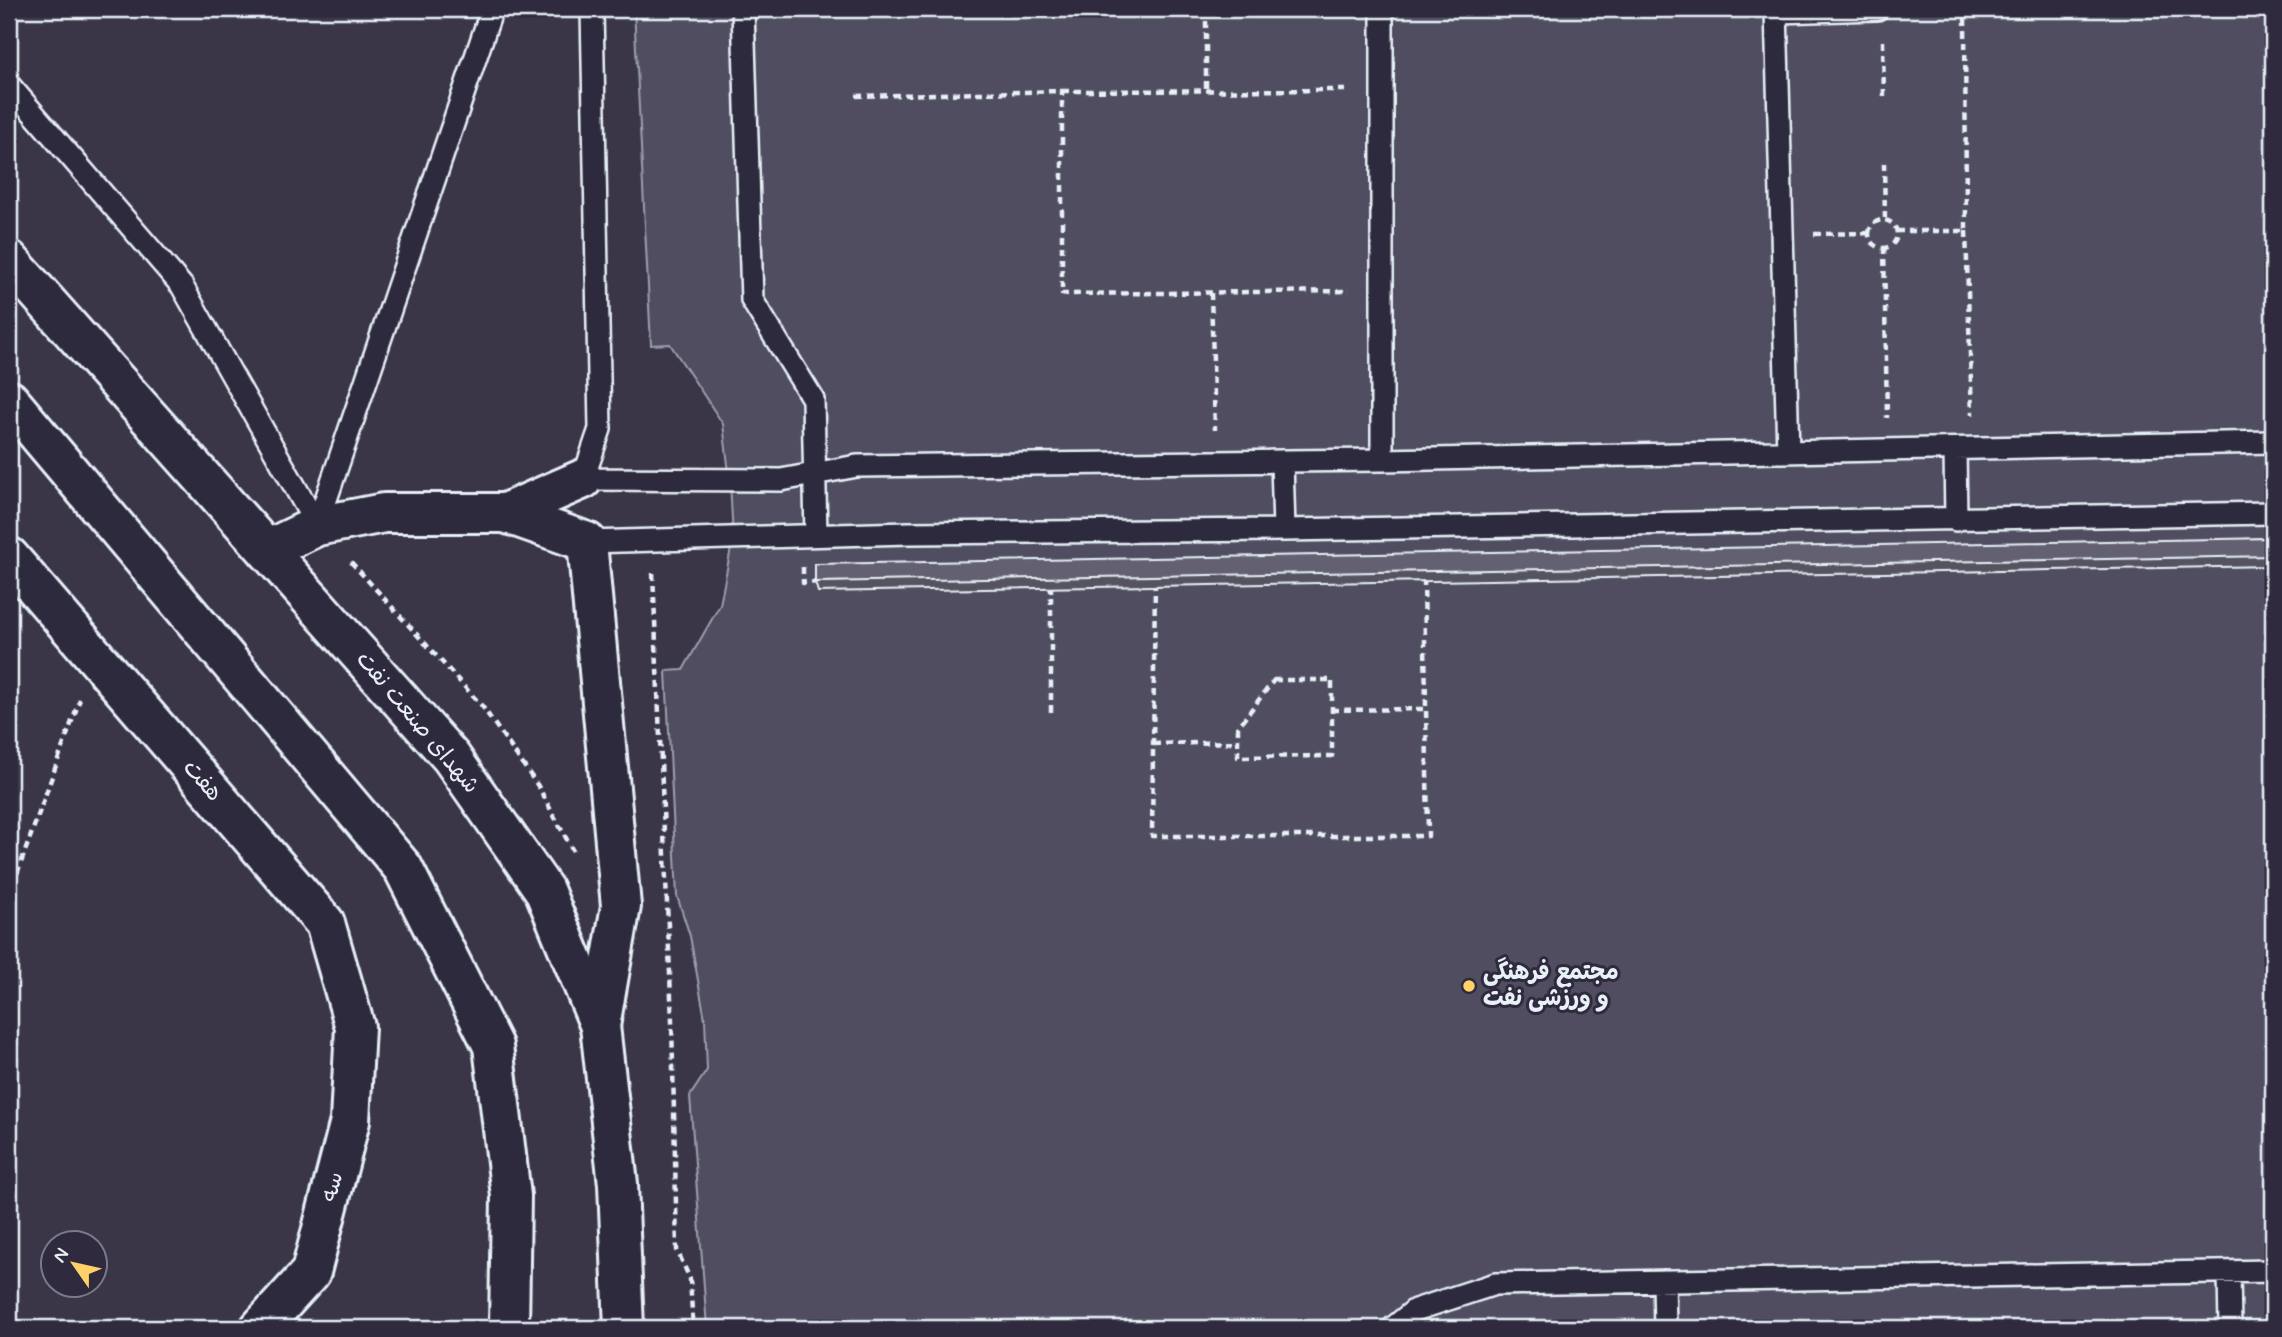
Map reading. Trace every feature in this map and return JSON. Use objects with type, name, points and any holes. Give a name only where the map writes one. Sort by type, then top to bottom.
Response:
[{"type":"main road","name":"شهدای صنعت نفت","points":[[9,260],[451,757],[544,890],[600,1026],[618,1184],[624,1328]]},
{"type":"main road","points":[[9,400],[403,868],[493,1046],[511,1196],[509,1328]]},
{"type":"main road","points":[[505,513],[583,479]]},
{"type":"main road","points":[[267,550],[317,526],[384,513],[505,513],[587,542],[621,906],[600,1026]]},
{"type":"main road","name":"هفت","points":[[9,557],[325,923],[355,1027]]},
{"type":"main road","name":"سه","points":[[260,1328],[311,1272],[350,1121],[355,1027]]},
{"type":"lane","points":[[317,526],[492,9]]},
{"type":"lane","points":[[592,9],[600,429],[583,479],[781,480],[857,466],[1382,460],[2273,442]]},
{"type":"lane","points":[[743,9],[752,300],[813,399],[814,474],[809,535]]},
{"type":"lane","points":[[1382,9],[1382,460]]},
{"type":"lane","points":[[1788,452],[1777,10],[1877,9]]},
{"type":"lane","points":[[9,85],[182,286],[317,526]]},
{"type":"lane","points":[[1955,449],[1956,520]]},
{"type":"lane","points":[[1282,461],[1284,530]]},
{"type":"lane","points":[[587,542],[809,535],[1956,520],[2273,513]]},
{"type":"lane","points":[[1393,1328],[1415,1310],[1495,1283],[2273,1271]]},
{"type":"lane","points":[[2229,1272],[2230,1328]]},
{"type":"lane","points":[[1664,1281],[1665,1328]]},
{"type":"path","points":[[1206,9],[1206,91]]},
{"type":"path","points":[[1965,9],[1966,230],[1972,418]]},
{"type":"path","points":[[1883,35],[1884,99]]},
{"type":"path","points":[[856,96],[1062,91],[1382,90]]},
{"type":"path","points":[[1062,91],[1062,294],[1381,290]]},
{"type":"path","points":[[1884,163],[1885,220]]},
{"type":"path","points":[[1885,220],[1892,223],[1896,231],[1896,240],[1890,246],[1873,244],[1870,228],[1876,221],[1885,220]]},
{"type":"path","points":[[1896,231],[1966,230]]},
{"type":"path","points":[[1782,235],[1870,233]]},
{"type":"path","points":[[1884,247],[1888,422]]},
{"type":"path","points":[[1211,293],[1215,431]]},
{"type":"path","points":[[317,526],[482,706],[538,786],[574,853]]},
{"type":"path","points":[[1154,531],[1152,836],[1427,836],[1424,572]]},
{"type":"path","points":[[809,535],[803,583],[829,582]]},
{"type":"path","points":[[652,540],[672,1021],[677,1250],[690,1279],[693,1328]]},
{"type":"path","points":[[1051,578],[1051,712]]},
{"type":"path","points":[[9,896],[95,657]]},
{"type":"path","points":[[1274,680],[1332,680],[1332,710],[1332,756],[1238,757],[1238,727],[1274,680]]},
{"type":"path","points":[[1332,710],[1426,709]]},
{"type":"path","points":[[1153,744],[1238,742]]},
{"type":"shaded area","points":[[634,9],[2273,9],[2273,1328],[707,1328],[690,1096],[707,1070],[705,1019],[690,936],[677,896],[666,671],[683,670],[720,605],[733,538],[730,481],[723,424],[670,344],[651,345]]},
{"type":"building","points":[[2273,538],[2273,556],[815,582],[815,564]]},
{"type":"place","name":"مجتمع فرهنگى و ورزشى نفت","points":[[1469,986]]}]
